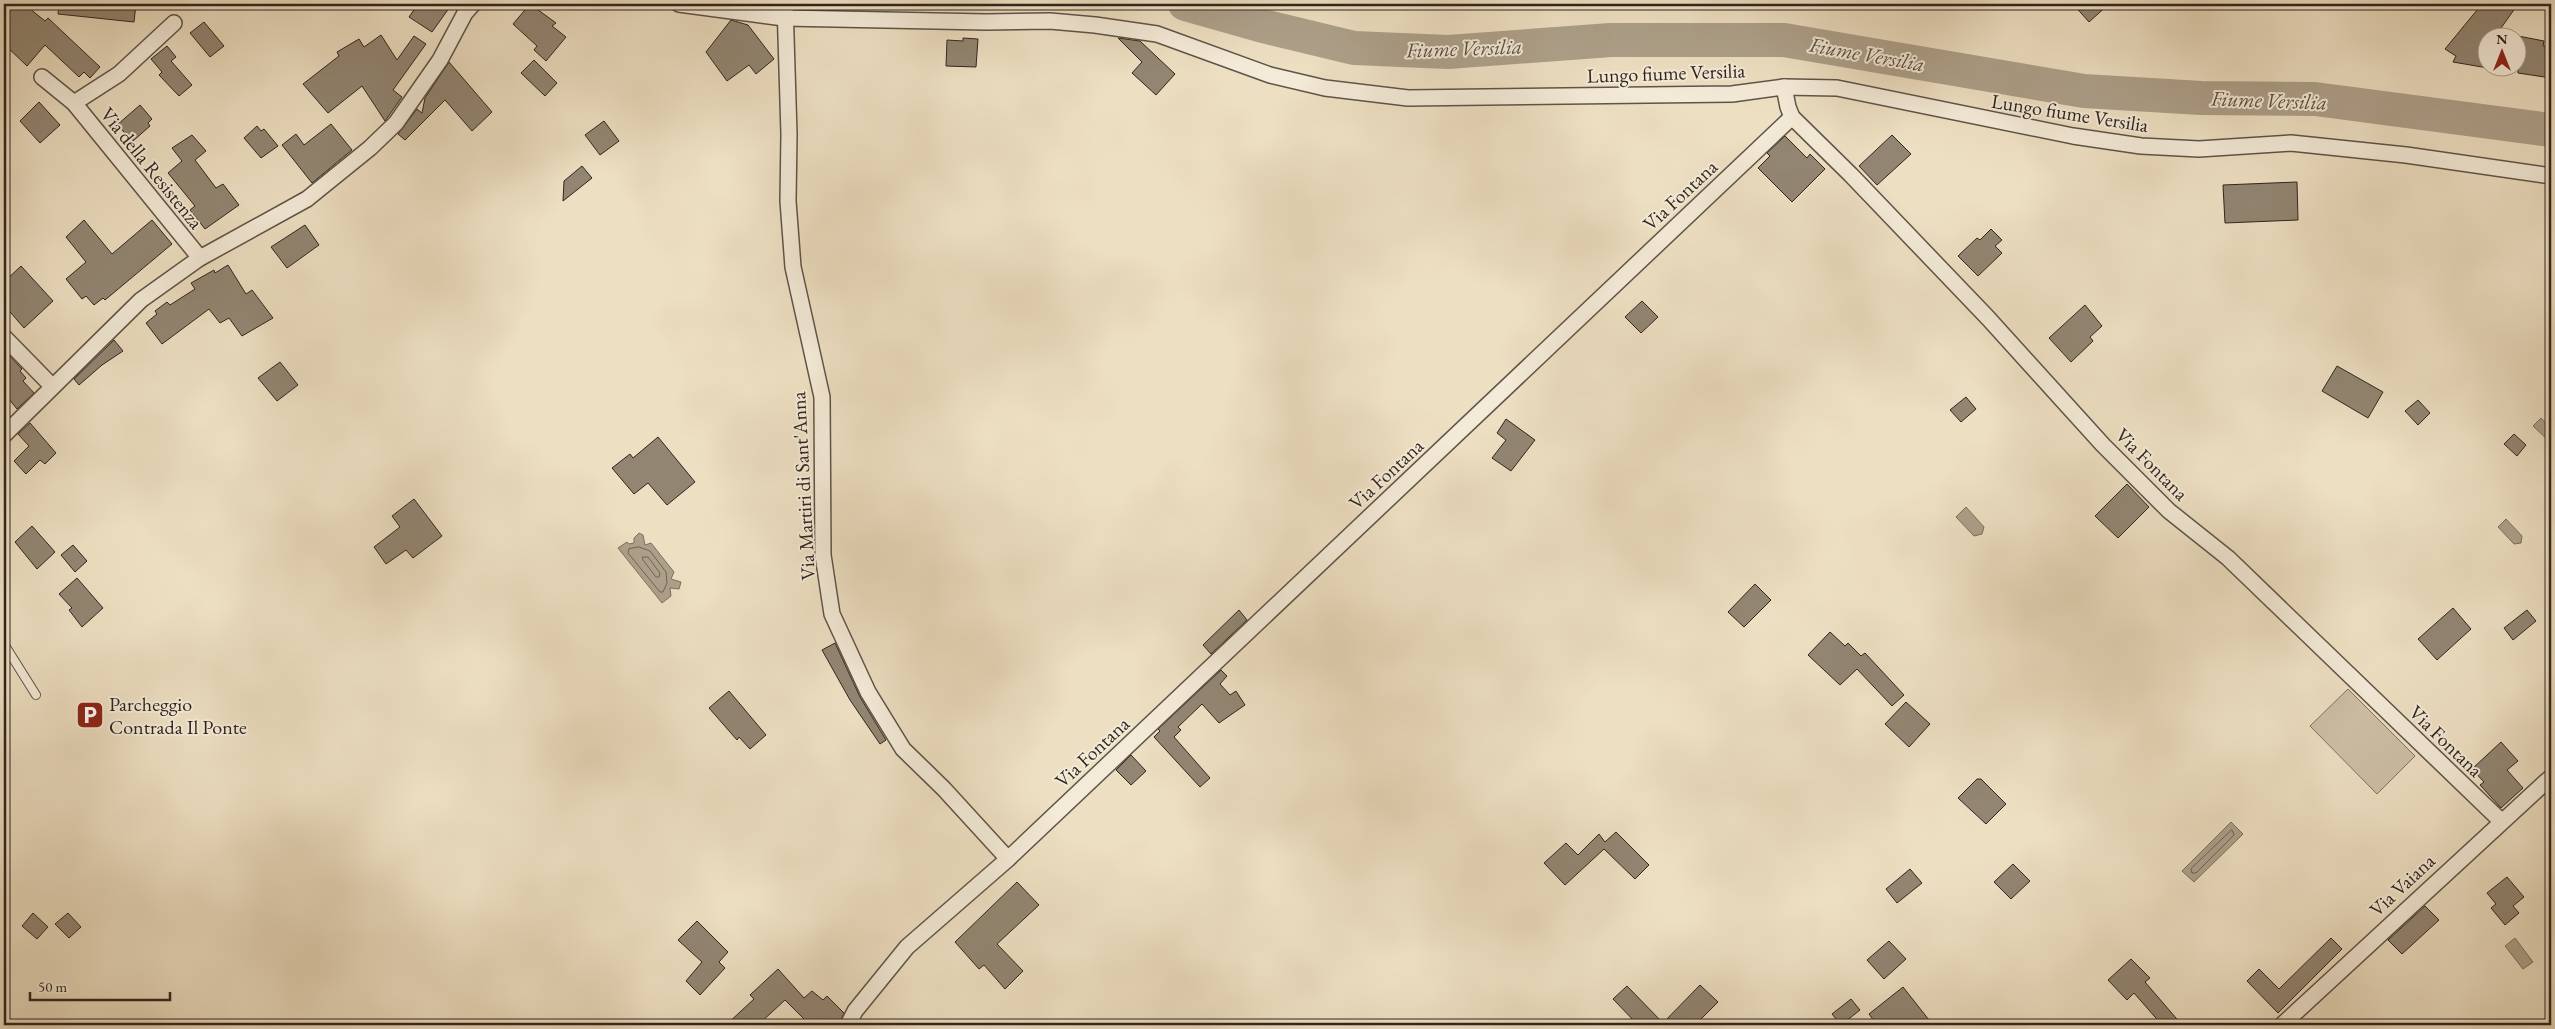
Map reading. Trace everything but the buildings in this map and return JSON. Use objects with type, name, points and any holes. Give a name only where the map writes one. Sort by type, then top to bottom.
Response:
[{"type":"street","name":"Via della Resistenza","points":[[4,435],[134,306],[200,258],[307,199],[370,148],[396,123],[440,60],[464,13],[473,4]]},
{"type":"street","points":[[679,4],[784,10]]},
{"type":"street","name":"Lungo fiume Versilia","points":[[784,10],[986,22],[1050,21],[1095,25],[1156,34],[1270,75],[1325,88],[1408,98],[1732,94],[1784,87],[1837,88],[2073,136],[2141,146],[2199,149],[2291,143],[2406,155],[2551,176]]},
{"type":"street","name":"Via Martiri di Sant'Anna","points":[[784,10],[789,134],[788,201],[793,267],[822,397],[823,555],[832,614],[868,692],[902,749],[944,788],[1008,859]]},
{"type":"street","name":"Via della Resistenza","points":[[74,103],[119,74],[174,23]]},
{"type":"street","name":"Via della Resistenza","points":[[42,77],[74,103],[200,258]]},
{"type":"street","points":[[1784,87],[1792,117]]},
{"type":"street","name":"Via Fontana","points":[[1008,859],[1792,117],[1852,174],[1988,318],[2103,445],[2169,511],[2228,558],[2501,821]]},
{"type":"street","points":[[4,337],[52,386]]},
{"type":"street","name":"Via Vaiana","points":[[2282,1025],[2501,821],[2551,777]]},
{"type":"street","points":[[848,1025],[854,1011],[907,948],[1008,859]]},
{"type":"lane","points":[[4,644],[36,696]]},
{"type":"shaded area","points":[[2348,689],[2415,756],[2377,794],[2310,726]]},
{"type":"water","points":[[2541,418],[2551,429],[2551,443],[2533,426]]},
{"type":"water","points":[[1966,507],[1984,527],[1982,534],[1974,536],[1956,517]]},
{"type":"water","points":[[2506,519],[2522,536],[2521,543],[2514,544],[2498,527]]},
{"type":"water","points":[[639,533],[643,535],[645,545],[651,543],[674,572],[671,579],[681,582],[679,589],[670,588],[671,596],[662,603],[618,548],[627,542],[629,544],[634,543],[634,538]]},
{"type":"water","points":[[2231,822],[2243,834],[2194,882],[2182,871]]},
{"type":"water","points":[[2515,938],[2533,962],[2523,969],[2505,946]]},
{"type":"waterway","name":"Fiume Versilia","points":[[1185,4],[1259,25],[1354,48],[1448,52],[1611,40],[1784,40],[2084,91],[2201,98],[2315,99],[2551,130]]},
{"type":"place","name":"Parcheggio Contrada Il Ponte","points":[[90,715]]}]
